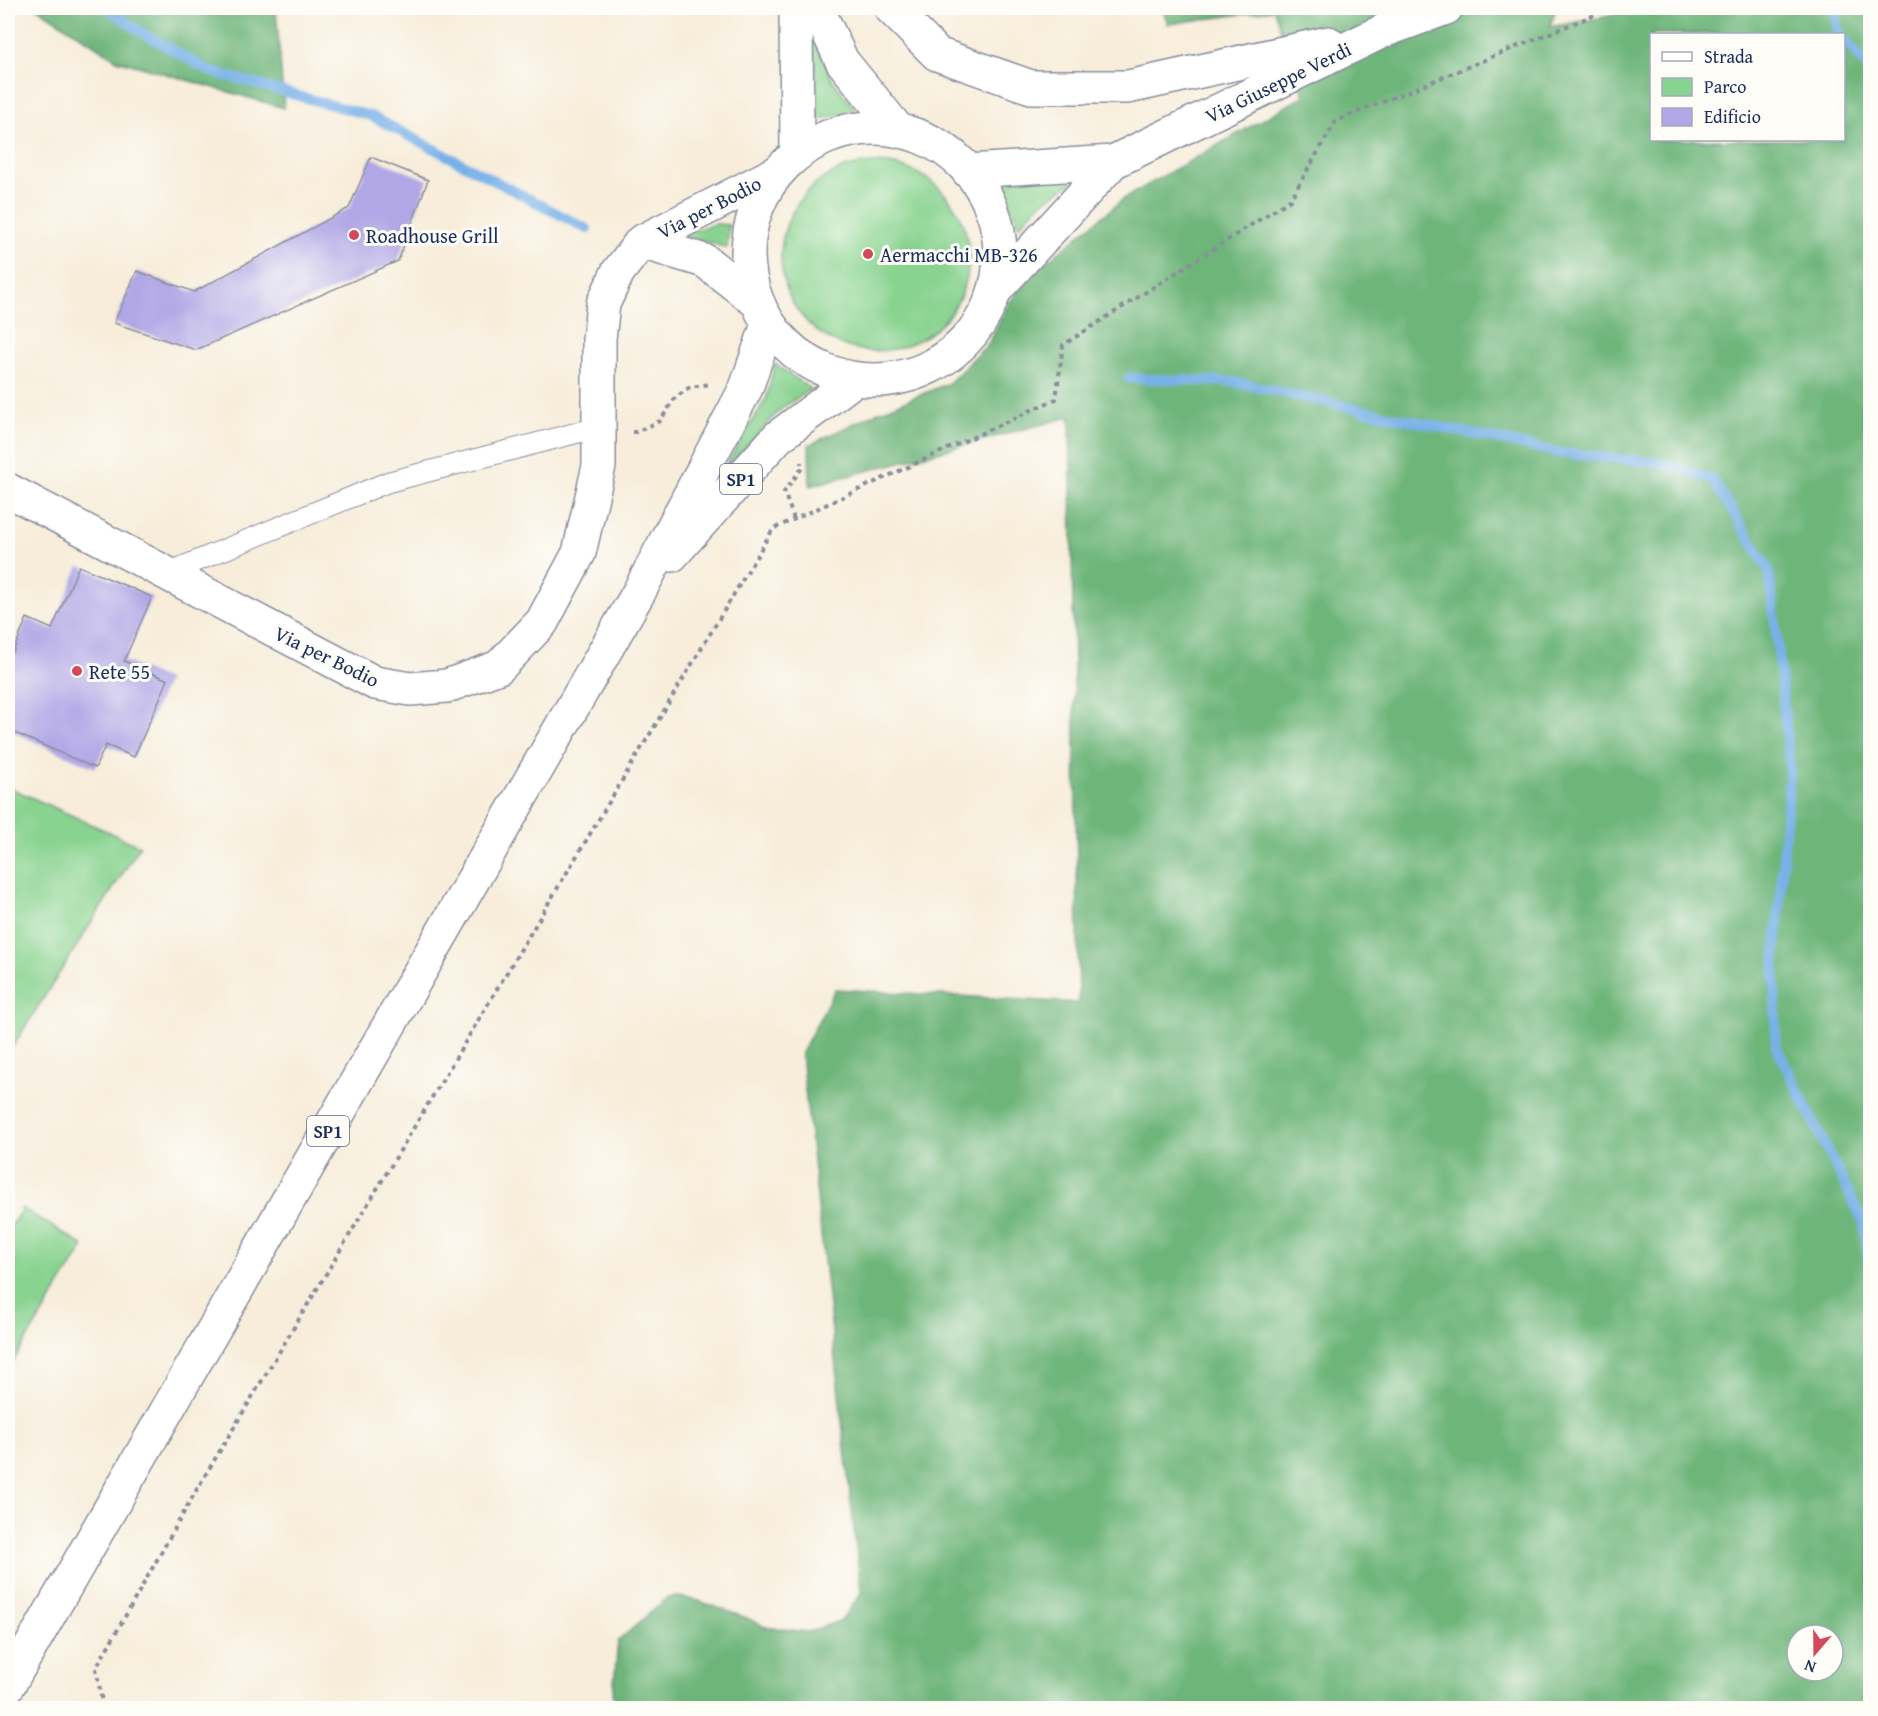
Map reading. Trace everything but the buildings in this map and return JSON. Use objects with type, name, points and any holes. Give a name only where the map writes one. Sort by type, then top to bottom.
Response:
[{"type":"main road","points":[[762,313],[748,268],[749,234],[759,201],[787,163],[796,8]]},
{"type":"main road","points":[[817,8],[842,61],[899,131]]},
{"type":"main road","points":[[891,8],[937,54],[1031,87],[1128,87],[1383,31]]},
{"type":"main road","name":"Via Giuseppe Verdi","points":[[995,290],[1113,162],[1383,31],[1446,8]]},
{"type":"main road","name":"Via per Bodio","points":[[8,490],[375,683],[410,689],[447,686],[499,667],[542,622],[579,553],[599,466],[599,339],[603,304],[618,272],[641,242],[787,163],[828,136],[864,128],[899,131],[937,145],[968,171],[991,206],[1000,248],[995,290],[980,323],[957,350],[934,365],[891,380],[855,379],[821,369],[791,350],[762,313],[705,261],[641,242]]},
{"type":"main road","name":"Via Giuseppe Verdi","points":[[968,171],[1113,162]]},
{"type":"main road","name":"SP1","points":[[12,1678],[639,592],[746,388],[762,313]]},
{"type":"main road","name":"SP1","points":[[639,592],[778,437],[855,379]]},
{"type":"lane","points":[[165,574],[388,482],[599,427]]},
{"type":"path","points":[[103,1708],[96,1668],[196,1489],[773,529],[1056,399],[1063,345],[1290,200],[1336,121],[1611,8]]},
{"type":"path","points":[[599,427],[636,432],[660,421],[675,398],[690,387],[719,384]]},
{"type":"green space","points":[[37,8],[276,8],[284,108],[117,60]]},
{"type":"green space","points":[[1162,8],[1556,8],[1550,27],[1651,8],[1870,8],[1870,1708],[619,1708],[613,1694],[618,1641],[667,1598],[679,1597],[696,1600],[747,1618],[765,1627],[809,1632],[842,1620],[861,1593],[801,1054],[835,989],[1079,1003],[1070,417],[810,486],[809,445],[876,413],[949,383],[988,344],[1005,310],[1024,280],[1126,197],[1304,96],[1274,10],[1168,24]]},
{"type":"green space","points":[[808,23],[832,79],[856,110],[818,120],[817,81]]},
{"type":"green space","points":[[866,163],[884,163],[911,170],[942,190],[962,221],[969,257],[962,293],[942,324],[911,344],[884,351],[866,351],[831,340],[815,330],[802,317],[785,284],[781,266],[781,248],[792,213],[802,197],[815,184],[848,167]]},
{"type":"green space","points":[[1082,176],[1042,202],[1019,226],[999,180]]},
{"type":"green space","points":[[716,224],[729,225],[727,248],[699,239],[671,237]]},
{"type":"green space","points":[[775,364],[811,389],[782,408],[721,473],[766,399]]},
{"type":"green space","points":[[8,787],[140,846],[8,1054]]},
{"type":"green space","points":[[22,1208],[84,1246],[8,1370],[8,1231]]},
{"type":"waterway","points":[[107,8],[135,28],[209,71],[371,116],[587,229]]},
{"type":"waterway","points":[[1834,8],[1839,33]]},
{"type":"waterway","points":[[1845,40],[1870,71]]},
{"type":"waterway","points":[[1128,378],[1234,382],[1560,453],[1663,463],[1713,480],[1769,570],[1778,649],[1790,769],[1775,962],[1776,1046],[1864,1224],[1870,1271]]},
{"type":"place","name":"Roadhouse Grill","points":[[354,235]]},
{"type":"place","name":"Aermacchi MB-326","points":[[868,254]]},
{"type":"place","name":"Rete 55","points":[[77,671]]}]
